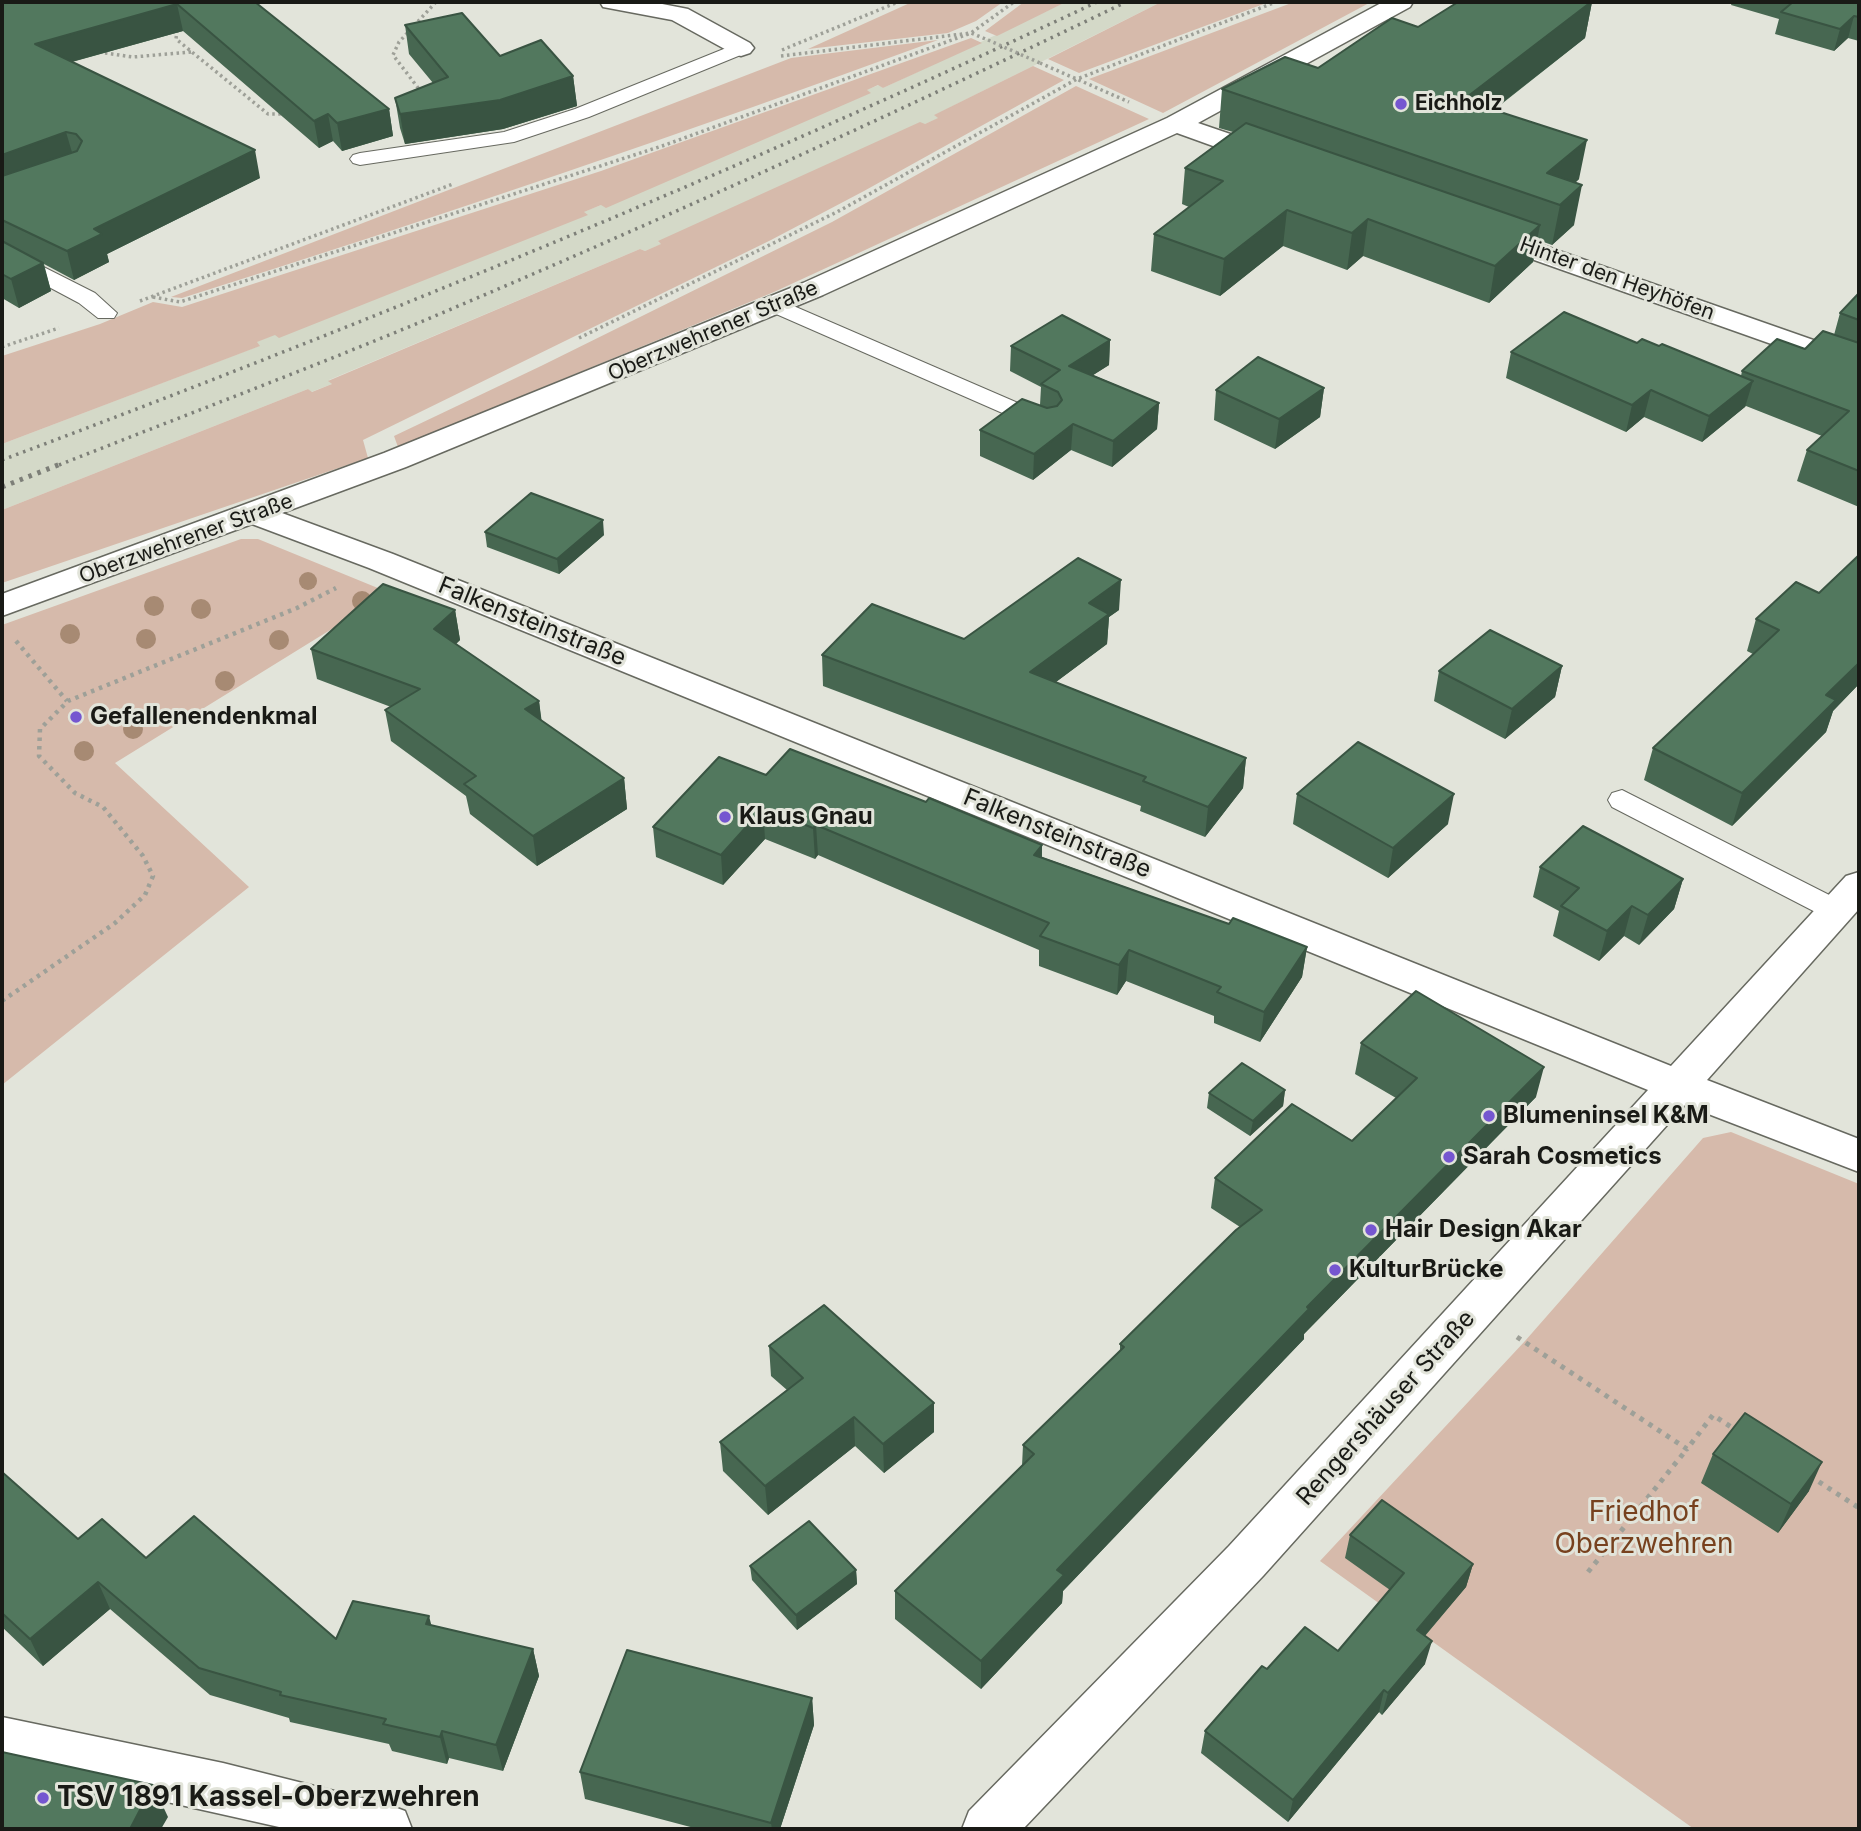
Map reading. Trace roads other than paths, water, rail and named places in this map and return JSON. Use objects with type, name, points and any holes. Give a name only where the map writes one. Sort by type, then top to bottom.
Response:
[{"type":"street","points":[[612,2],[679,14],[741,48]]},
{"type":"street","name":"Oberzwehrener Straße","points":[[6,620],[255,514],[586,384],[775,305],[1176,124],[1401,2]]},
{"type":"street","points":[[1176,124],[1301,167]]},
{"type":"street","name":"Hinter den Heyhöfen","points":[[1458,223],[1859,366]]},
{"type":"street","name":"Falkensteinstraße","points":[[255,514],[381,561],[1859,1156]]},
{"type":"street","name":"Rengershäuser Straße","points":[[988,1829],[1246,1561],[1848,898]]},
{"type":"street","points":[[2,1741],[223,1788],[386,1829]]},
{"type":"lane","points":[[360,159],[507,138],[582,113],[741,48]]},
{"type":"lane","points":[[2,253],[88,299],[106,313]]},
{"type":"lane","points":[[775,305],[1047,425]]},
{"type":"lane","points":[[1622,800],[1848,898]]},
{"type":"railway","points":[[2,460],[417,299],[691,185],[1097,2]]},
{"type":"railway","points":[[59,465],[333,358],[600,245],[952,85],[1126,2]]},
{"type":"railway","points":[[2,487],[63,463]]},
{"type":"place","name":"Eichholz","points":[[1401,104]]},
{"type":"place","name":"Gefallenendenkmal","points":[[76,717]]},
{"type":"place","name":"Klaus Gnau","points":[[725,817]]},
{"type":"place","name":"Blumeninsel K&M","points":[[1489,1116]]},
{"type":"place","name":"Sarah Cosmetics","points":[[1449,1157]]},
{"type":"place","name":"Hair Design Akar","points":[[1371,1230]]},
{"type":"place","name":"KulturBrücke","points":[[1335,1270]]},
{"type":"place","name":"TSV 1891 Kassel-Oberzwehren","points":[[43,1798]]},
{"type":"park label","name":"Friedhof Oberzwehren","points":[[1644,1529]]}]
